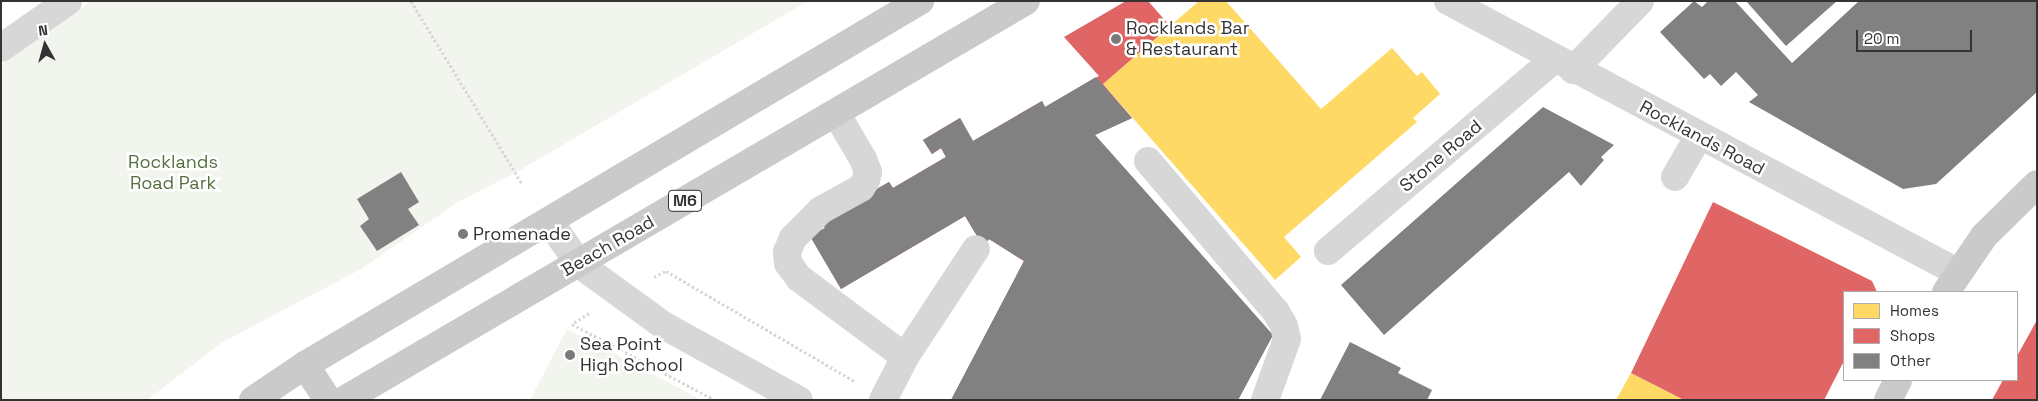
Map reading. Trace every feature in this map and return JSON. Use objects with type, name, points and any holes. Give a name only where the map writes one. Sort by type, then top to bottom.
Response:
[{"type":"main road","points":[[253,400],[304,365],[550,222],[920,1]]},
{"type":"main road","name":"Beach Road","points":[[344,400],[1026,1]]},
{"type":"main road","points":[[1951,282],[1984,236],[2034,192]]},
{"type":"main road","points":[[304,365],[328,400]]},
{"type":"main road","points":[[1888,400],[1898,381]]},
{"type":"street","points":[[1,48],[68,1]]},
{"type":"street","name":"Stone Road","points":[[1328,251],[1640,1]]},
{"type":"street","name":"Rocklands Road","points":[[1466,5],[1563,64],[1699,136],[1951,282]]},
{"type":"street","points":[[836,113],[863,159],[868,172],[866,180],[861,188],[821,210],[793,238],[787,252],[788,262],[799,278],[905,357]]},
{"type":"street","points":[[1675,177],[1699,136]]},
{"type":"street","points":[[1148,160],[1257,289],[1284,326],[1287,339],[1266,400]]},
{"type":"street","points":[[550,222],[579,264],[663,325],[800,400]]},
{"type":"street","points":[[883,399],[905,357],[976,249]]},
{"type":"path","points":[[411,1],[523,186]]},
{"type":"path","points":[[715,400],[572,324],[621,294],[666,271],[883,399]]},
{"type":"green space","name":"Rocklands Road Park","points":[[91,1],[808,1],[522,169],[458,202],[361,269],[223,342],[147,400],[1,400],[1,65]]},
{"type":"green space","name":"Sea Point High School","points":[[567,329],[664,380],[701,400],[530,400]]},
{"type":"building: Homes","points":[[1199,1],[1226,1],[1321,109],[1392,48],[1417,76],[1422,72],[1440,94],[1413,118],[1417,122],[1284,237],[1301,257],[1275,280],[1103,84]]},
{"type":"building: Homes","points":[[1631,373],[1684,400],[1616,400]]},
{"type":"building: Shops","points":[[1126,1],[1148,1],[1170,26],[1103,84],[1132,118],[1095,135],[1273,335],[1238,400],[951,400],[1024,261],[989,239],[983,246],[965,216],[841,289],[810,236],[825,228],[821,221],[889,182],[893,188],[946,157],[941,148],[932,154],[923,140],[960,118],[973,141],[1042,101],[1045,107],[1099,76],[1064,37]],"holes":[[[1075,155],[1086,171],[1078,180],[1109,213],[1091,248],[1038,218],[1034,227],[1019,215],[1006,194]]]},
{"type":"building: Shops","points":[[1713,202],[1872,281],[1877,291],[1843,291],[1843,363],[1824,400],[1684,400],[1631,373]]},
{"type":"building: Shops","points":[[2037,320],[2037,400],[1992,400],[2002,381],[2018,381],[2018,354]]},
{"type":"building: Other","points":[[1694,1],[1702,7],[1708,1],[1735,1],[1792,63],[1859,1],[2037,1],[2037,92],[1936,184],[1903,189],[1749,102],[1758,95],[1736,72],[1721,86],[1710,74],[1704,79],[1660,32]]},
{"type":"building: Other","points":[[1746,1],[1837,1],[1786,46]]},
{"type":"building: Other","points":[[1096,77],[1132,118],[1095,135],[1273,335],[1238,400],[951,400],[1024,261],[989,239],[983,246],[965,216],[841,289],[810,236],[825,228],[821,221],[889,182],[893,188],[946,157],[941,148],[932,154],[923,140],[960,118],[973,141],[1042,101],[1045,107]]},
{"type":"building: Other","points":[[1543,107],[1614,145],[1601,157],[1604,160],[1581,186],[1569,172],[1384,335],[1341,285]]},
{"type":"building: Other","points":[[401,172],[419,202],[408,209],[419,225],[377,251],[360,226],[369,219],[357,199]]},
{"type":"building: Other","points":[[1350,342],[1401,368],[1398,373],[1432,390],[1427,400],[1320,400]]},
{"type":"place","name":"Rocklands Bar & Restaurant","points":[[1116,39]]},
{"type":"place","name":"Promenade","points":[[463,234]]},
{"type":"place","name":"Sea Point High School","points":[[570,355]]}]
